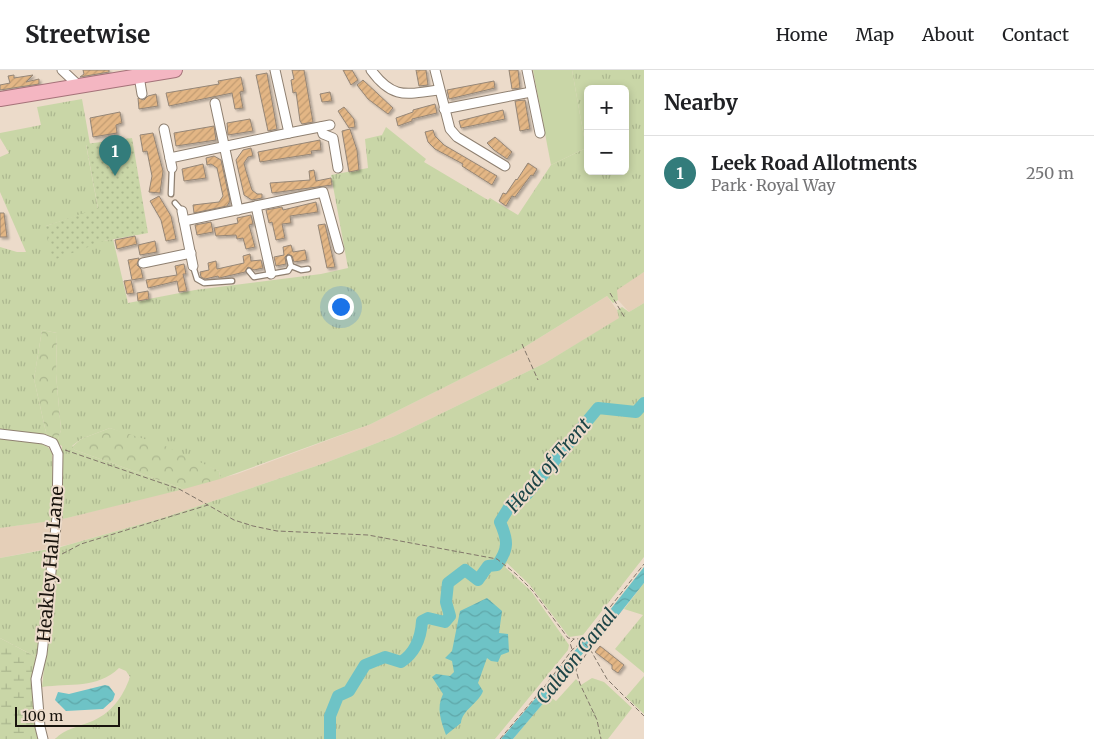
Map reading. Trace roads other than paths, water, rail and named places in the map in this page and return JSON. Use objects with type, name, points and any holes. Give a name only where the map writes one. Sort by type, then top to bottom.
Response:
[{"type":"highway","points":[[0,100],[78,85],[175,70]]},
{"type":"street","points":[[62,70],[78,85]]},
{"type":"street","points":[[275,70],[289,133]]},
{"type":"street","points":[[368,70],[388,90],[400,94],[439,90]]},
{"type":"street","points":[[435,70],[450,129],[457,137],[505,166]]},
{"type":"street","points":[[527,70],[540,133]]},
{"type":"street","points":[[139,76],[142,94]]},
{"type":"street","points":[[444,109],[531,92]]},
{"type":"street","points":[[215,102],[238,210]]},
{"type":"street","points":[[170,158],[289,133],[325,128],[333,138],[338,168]]},
{"type":"street","points":[[164,129],[172,168]]},
{"type":"street","points":[[184,221],[323,192],[339,249]]},
{"type":"street","points":[[256,206],[271,274]]},
{"type":"street","points":[[182,211],[193,266]]},
{"type":"street","points":[[143,263],[191,253]]},
{"type":"street","name":"Heakley Hall Lane","points":[[0,434],[43,439],[54,445],[58,454],[57,517],[54,548],[42,654],[36,679],[43,739]]},
{"type":"lane","points":[[171,194],[172,168]]},
{"type":"lane","points":[[175,203],[182,211]]},
{"type":"lane","points":[[249,272],[252,276],[288,271],[291,266],[289,258]]},
{"type":"lane","points":[[193,266],[197,279],[204,284],[232,281]]},
{"type":"lane","points":[[291,266],[301,270],[308,269]]},
{"type":"water","points":[[644,567],[644,583],[601,637],[592,643],[587,639]]},
{"type":"water","points":[[487,598],[502,611],[499,633],[508,634],[509,652],[501,655],[498,662],[487,658],[478,683],[483,691],[481,695],[464,714],[461,723],[446,735],[440,709],[443,694],[432,677],[436,674],[450,676],[454,672],[452,661],[445,658],[452,651],[460,611]]},
{"type":"water","points":[[561,671],[563,672],[551,694],[513,739],[501,739],[551,680]]},
{"type":"water","points":[[105,685],[109,686],[115,694],[113,700],[103,709],[66,711],[55,700],[58,692],[69,694]]},
{"type":"waterway","name":"Head of Trent","points":[[330,739],[330,716],[338,696],[349,691],[365,665],[385,657],[401,662],[406,658],[414,649],[422,621],[428,618],[445,622],[450,616],[446,602],[448,583],[465,570],[478,580],[488,566],[497,565],[504,554],[506,544],[505,534],[500,522],[513,501],[527,494],[598,408],[636,412],[644,403]]},
{"type":"waterway","name":"Caldon Canal","points":[[556,679],[595,633]]},
{"type":"place","name":"Leek Road Allotments","points":[[115,176]]}]
